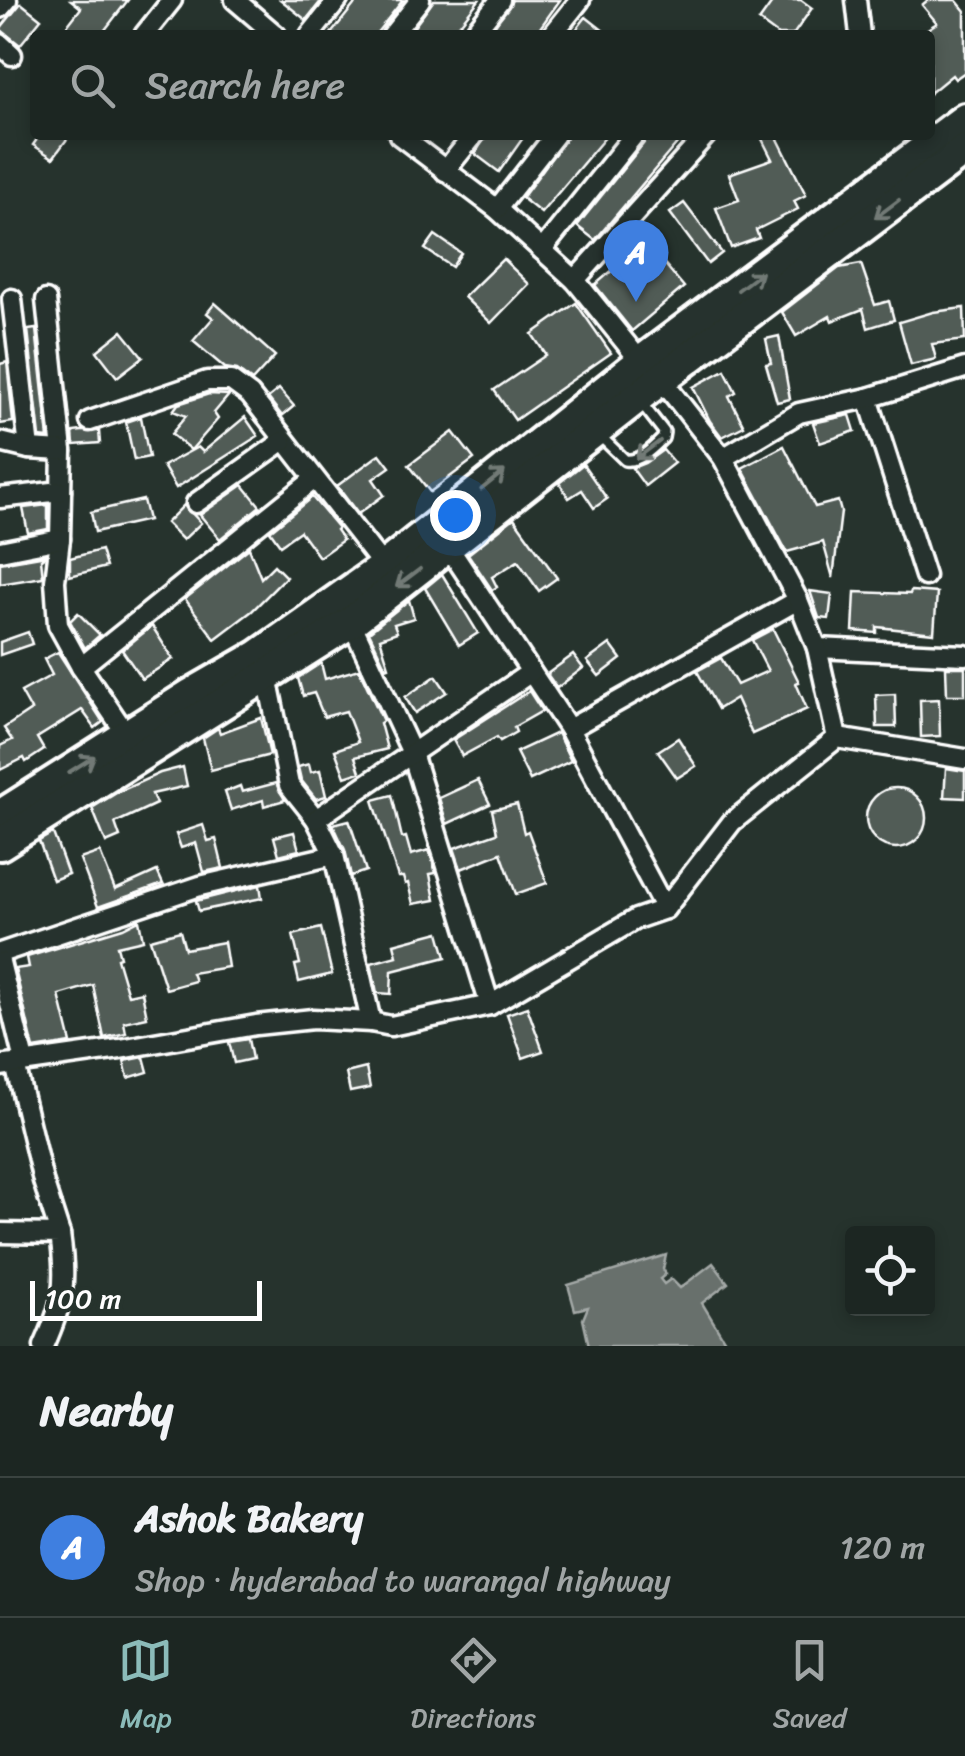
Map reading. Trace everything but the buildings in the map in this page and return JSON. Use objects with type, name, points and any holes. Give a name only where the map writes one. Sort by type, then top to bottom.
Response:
[{"type":"main road","points":[[935,134],[965,118]]},
{"type":"main road","points":[[0,844],[351,622],[637,398],[651,370],[919,143]]},
{"type":"main road","points":[[0,816],[258,656],[651,370],[965,150]]},
{"type":"street","points":[[0,8],[7,0]]},
{"type":"street","points":[[148,30],[172,0]]},
{"type":"street","points":[[235,0],[270,30]]},
{"type":"street","points":[[314,30],[338,0]]},
{"type":"street","points":[[396,30],[420,0]]},
{"type":"street","points":[[476,30],[500,0]]},
{"type":"street","points":[[556,30],[580,0]]},
{"type":"street","points":[[855,30],[856,0]]},
{"type":"street","points":[[405,140],[496,209],[575,280],[723,458],[798,600],[818,648],[837,738]]},
{"type":"street","points":[[445,171],[470,140]]},
{"type":"street","points":[[496,209],[551,140]]},
{"type":"street","points":[[542,250],[630,140]]},
{"type":"street","points":[[575,280],[701,140]]},
{"type":"street","points":[[12,299],[29,450]]},
{"type":"street","points":[[46,300],[62,450],[55,580],[58,625],[127,735]]},
{"type":"street","points":[[723,458],[799,413],[868,398],[965,368]]},
{"type":"street","points":[[90,421],[207,381],[230,380],[250,395],[384,567]]},
{"type":"street","points":[[868,398],[926,576]]},
{"type":"street","points":[[196,503],[284,441]]},
{"type":"street","points":[[0,442],[29,450],[62,450]]},
{"type":"street","points":[[82,668],[313,480]]},
{"type":"street","points":[[0,498],[62,492]]},
{"type":"street","points":[[0,551],[60,539]]},
{"type":"street","points":[[448,548],[568,729],[664,909]]},
{"type":"street","points":[[568,729],[798,600]]},
{"type":"street","points":[[351,622],[412,752],[490,1006]]},
{"type":"street","points":[[818,648],[965,656]]},
{"type":"street","points":[[316,819],[531,672]]},
{"type":"street","points":[[267,676],[289,785],[316,819],[334,856],[371,1022]]},
{"type":"street","points":[[13,1064],[313,1019],[391,1026],[490,1006],[636,919],[664,909],[732,822],[837,738],[965,759]]},
{"type":"street","points":[[0,953],[200,886],[334,856]]},
{"type":"street","points":[[0,962],[13,1064],[42,1182],[60,1234],[65,1272],[60,1309],[44,1346]]},
{"type":"street","points":[[0,1233],[60,1234]]},
{"type":"lane","points":[[596,431],[624,460],[634,461],[657,445],[664,432],[637,398]]},
{"type":"shaded area","points":[[666,1255],[666,1274],[660,1279],[664,1284],[671,1279],[680,1288],[713,1263],[728,1283],[702,1303],[728,1346],[589,1346],[583,1319],[588,1307],[575,1310],[568,1285]]},
{"type":"place","name":"Ashok Bakery","points":[[636,302]]}]
